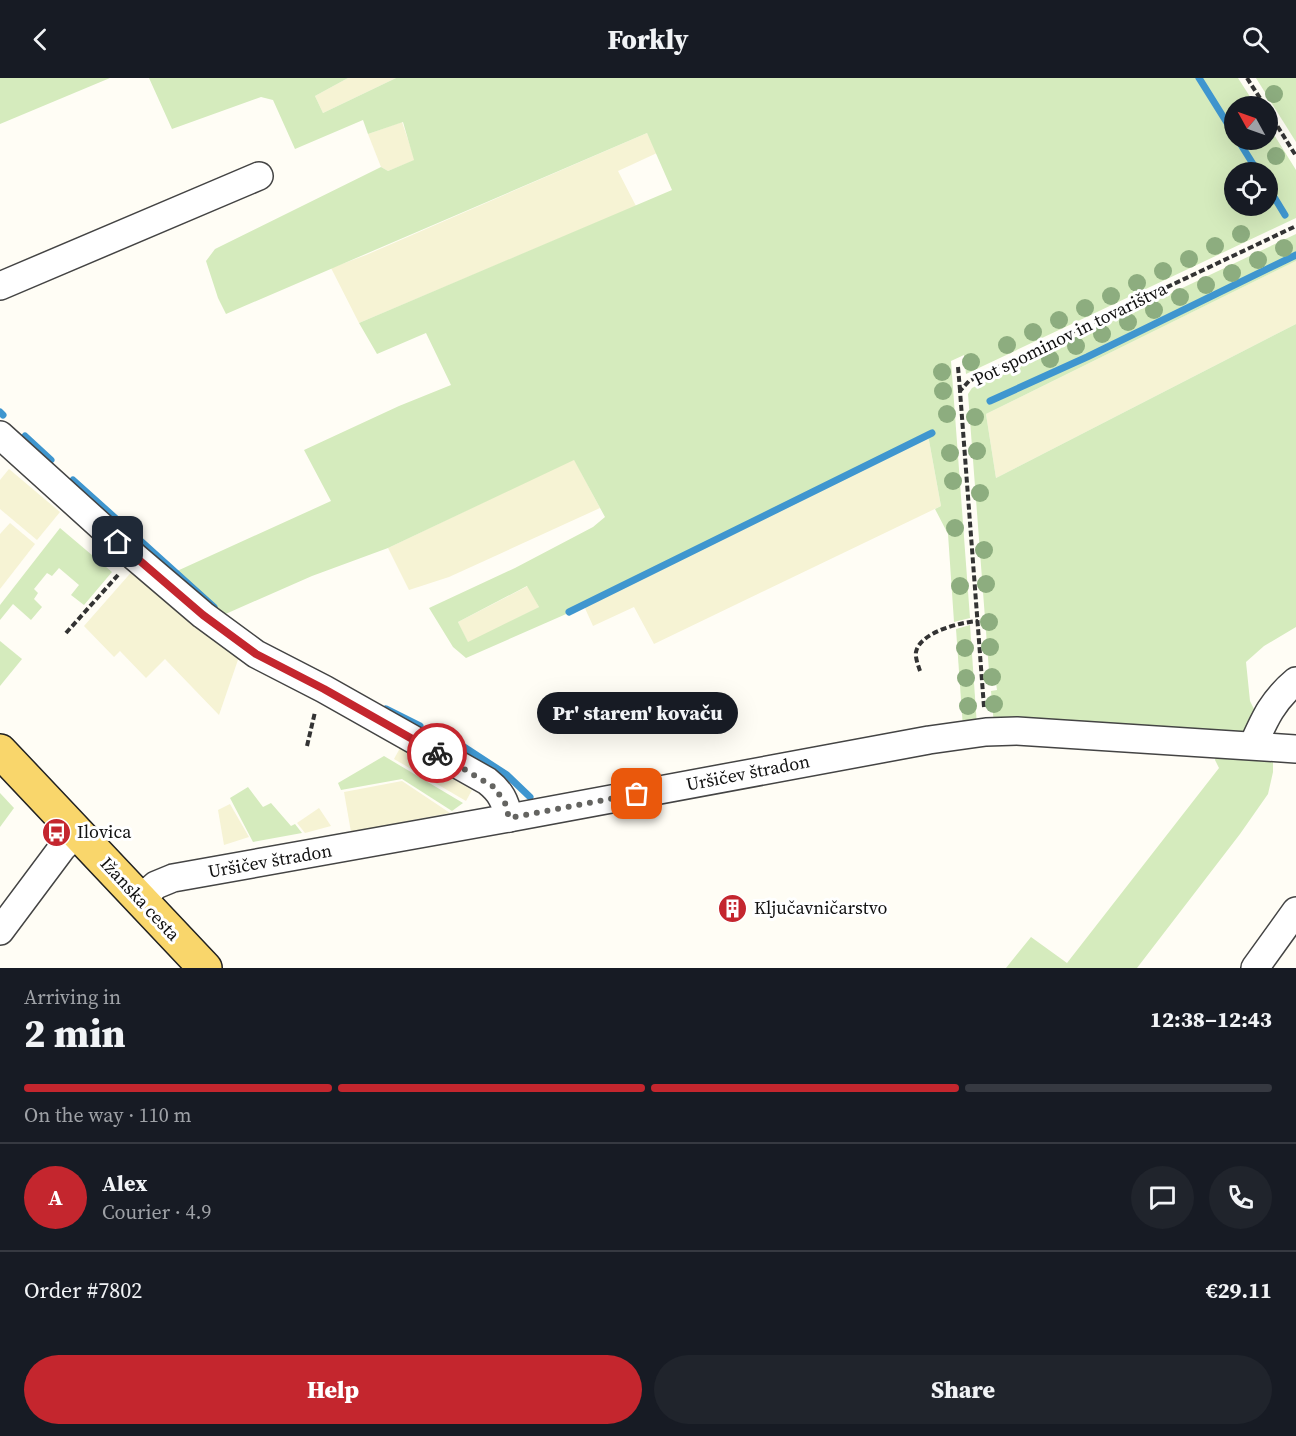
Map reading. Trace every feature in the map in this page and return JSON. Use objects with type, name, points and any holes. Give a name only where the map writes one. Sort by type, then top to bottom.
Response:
[{"type":"main road","name":"Ižanska cesta","points":[[4,765],[77,833],[205,968]]},
{"type":"street","points":[[0,286],[259,176]]},
{"type":"street","points":[[0,435],[203,615],[256,654],[324,689],[487,781],[499,792],[509,818]]},
{"type":"street","points":[[1253,745],[1279,695],[1296,681]]},
{"type":"street","name":"Uršičev štradon","points":[[140,899],[156,885],[173,878],[929,740],[986,732],[1017,730],[1296,749]]},
{"type":"street","points":[[0,931],[62,848],[77,833]]},
{"type":"street","points":[[1255,968],[1296,911]]},
{"type":"path","points":[[1247,78],[1259,96]]},
{"type":"path","points":[[1278,127],[1296,156]]},
{"type":"path","name":"Pot spominov in tovarištva","points":[[986,732],[960,391],[969,381],[1296,226]]},
{"type":"path","points":[[958,367],[960,391]]},
{"type":"path","points":[[66,633],[135,557]]},
{"type":"path","points":[[920,671],[916,653],[920,643],[955,624],[978,621]]},
{"type":"path","points":[[307,746],[310,728],[324,689]]},
{"type":"shaded area","points":[[348,78],[396,78],[323,113],[315,96]]},
{"type":"shaded area","points":[[402,122],[415,160],[388,171],[381,167],[368,134]]},
{"type":"shaded area","points":[[647,133],[657,153],[618,171],[636,206],[359,323],[331,268]]},
{"type":"shaded area","points":[[1296,261],[1296,324],[996,478],[986,414]]},
{"type":"shaded area","points":[[928,435],[941,506],[654,644],[634,607],[593,626],[584,606]]},
{"type":"shaded area","points":[[574,459],[600,508],[449,577],[409,590],[388,548]]},
{"type":"shaded area","points":[[9,469],[60,512],[37,540],[0,509],[0,480]]},
{"type":"shaded area","points":[[10,523],[35,544],[0,589],[0,534]]},
{"type":"shaded area","points":[[135,568],[240,654],[219,715],[165,659],[146,678],[120,651],[114,657],[84,626]]},
{"type":"shaded area","points":[[528,586],[539,607],[468,643],[458,622]]},
{"type":"shaded area","points":[[400,748],[472,790],[466,801],[394,759]]},
{"type":"shaded area","points":[[402,781],[450,813],[351,832],[344,792]]},
{"type":"shaded area","points":[[230,804],[249,837],[224,845],[218,810]]},
{"type":"shaded area","points":[[319,808],[331,826],[305,833],[297,823]]},
{"type":"green space","points":[[0,78],[110,78],[0,124]]},
{"type":"green space","points":[[149,78],[348,78],[315,96],[323,113],[396,78],[1238,78],[1250,96],[1224,96],[1224,150],[1278,150],[1278,141],[1296,170],[1296,218],[966,374],[964,355],[951,361],[970,618],[954,622],[948,534],[935,509],[941,506],[928,435],[589,604],[466,658],[453,647],[429,608],[515,568],[593,527],[605,517],[574,460],[388,548],[312,576],[221,616],[177,581],[177,571],[331,501],[304,450],[399,406],[451,385],[426,333],[377,354],[359,323],[672,190],[647,133],[226,314],[218,298],[206,261],[215,249],[381,167],[388,171],[414,160],[403,122],[368,134],[363,120],[295,149],[273,100],[261,97],[172,129]],"holes":[[[527,586],[539,607],[468,642],[458,622]]]},
{"type":"green space","points":[[1256,78],[1296,78],[1296,142],[1278,113],[1278,96],[1267,96]]},
{"type":"green space","points":[[1296,234],[1296,261],[986,414],[996,478],[1296,324],[1296,627],[1264,646],[1246,662],[1250,701],[1257,715],[1244,734],[994,725],[991,691],[997,690],[996,683],[990,684],[968,394],[972,388]]},
{"type":"green space","points":[[60,528],[112,572],[84,605],[71,595],[79,585],[59,568],[52,576],[47,573],[34,589],[38,593],[34,599],[42,607],[31,620],[13,604],[0,620],[0,605]]},
{"type":"green space","points":[[970,625],[977,726],[963,728],[956,629]]},
{"type":"green space","points":[[0,641],[22,659],[0,686]]},
{"type":"green space","points":[[1217,750],[1273,758],[1273,772],[1268,794],[1137,968],[1006,968],[1031,937],[1067,963],[1219,768],[1215,760]]},
{"type":"green space","points":[[384,756],[463,803],[452,811],[402,779],[341,790],[338,783]]},
{"type":"green space","points":[[248,787],[263,807],[271,803],[291,826],[295,824],[302,833],[253,842],[230,798]]},
{"type":"green space","points":[[0,793],[14,808],[0,827]]},
{"type":"waterway","points":[[1199,78],[1224,118]]},
{"type":"waterway","points":[[1244,150],[1252,162]]},
{"type":"waterway","points":[[1278,203],[1285,215]]},
{"type":"waterway","points":[[990,401],[1087,357],[1296,255]]},
{"type":"waterway","points":[[0,412],[3,415]]},
{"type":"waterway","points":[[569,612],[932,433]]},
{"type":"waterway","points":[[25,436],[51,460]]},
{"type":"waterway","points":[[73,480],[214,607]]},
{"type":"waterway","points":[[386,709],[420,726]]},
{"type":"waterway","points":[[464,747],[507,775],[530,797]]},
{"type":"way so far","points":[[437,753],[494,787],[505,803],[509,818],[637,794]]},
{"type":"place","name":"Pr' starem' kovaču","points":[[637,794]]},
{"type":"place","name":"Ilovica","points":[[56,832]]},
{"type":"place","name":"Ključavničarstvo","points":[[733,908]]},
{"type":"route","points":[[118,542],[203,615],[256,654],[324,689],[437,753]]}]
